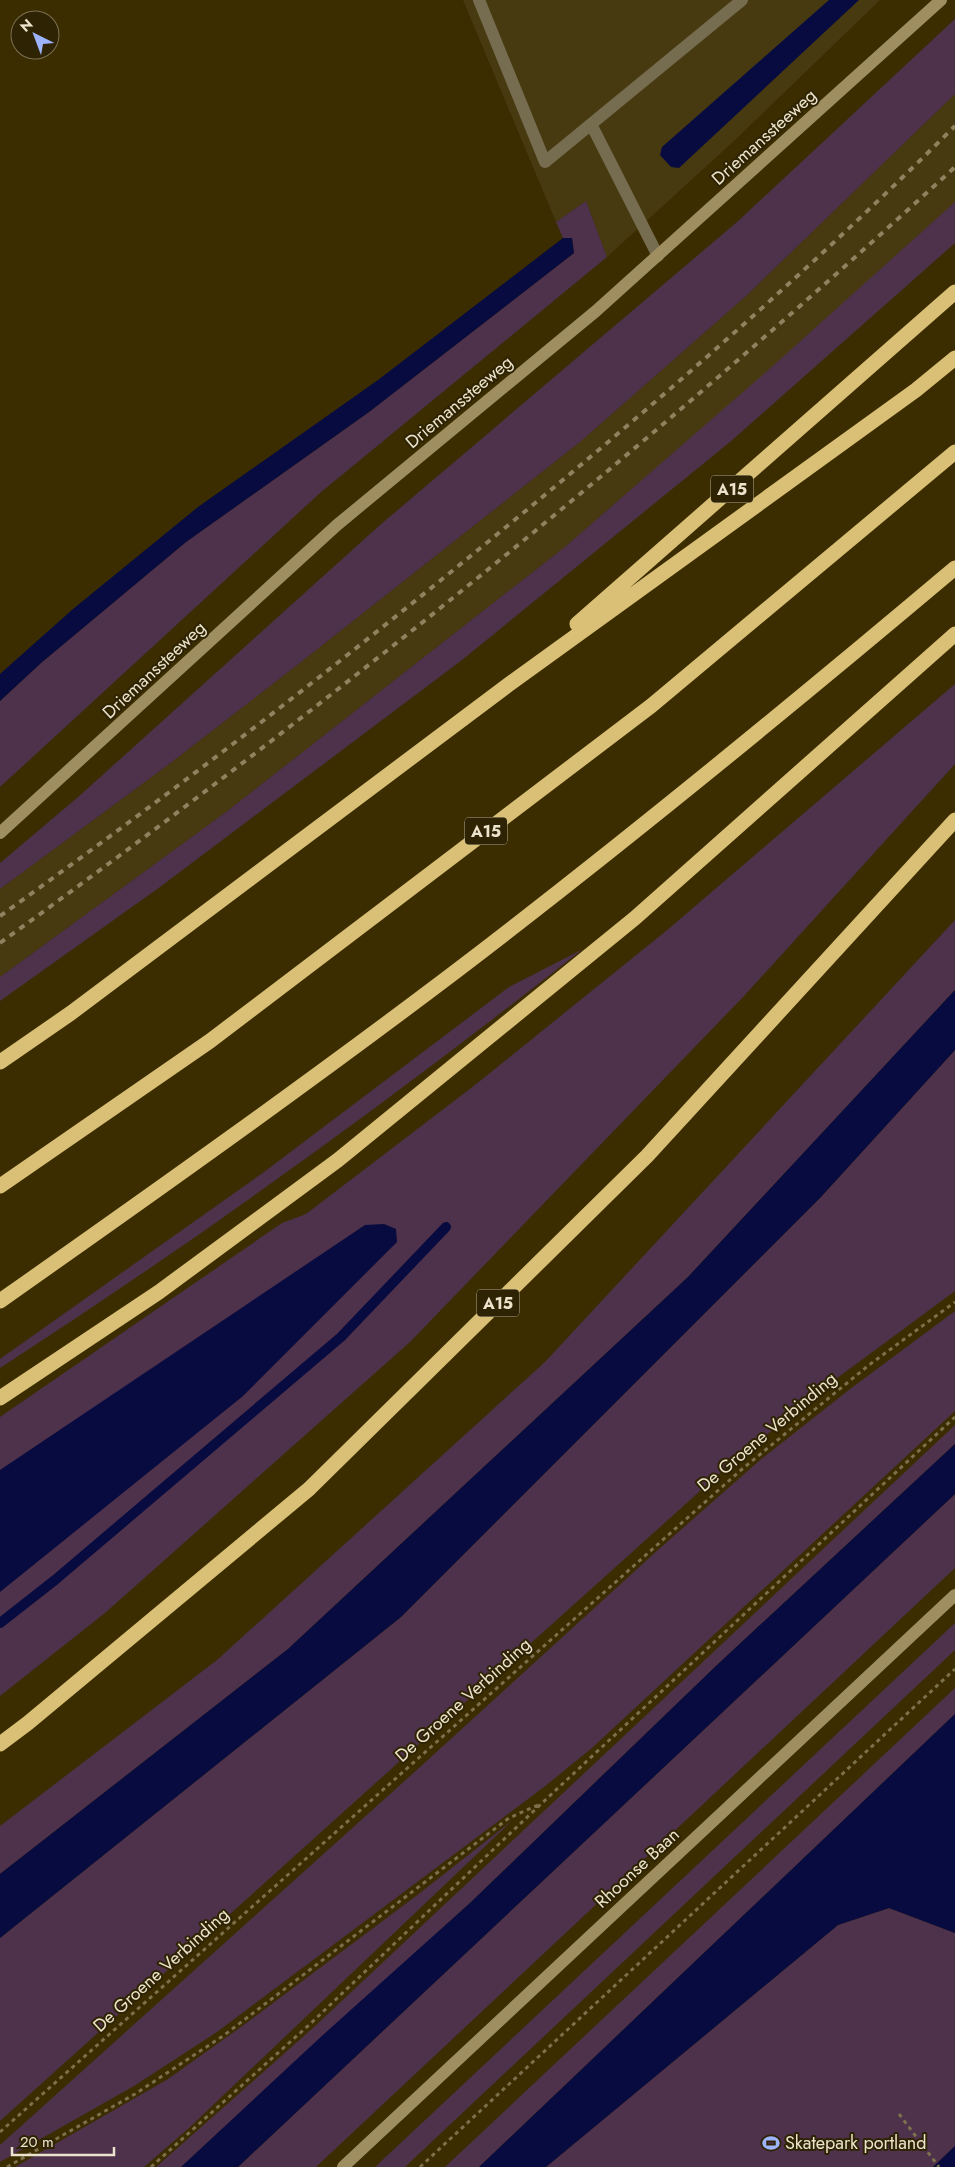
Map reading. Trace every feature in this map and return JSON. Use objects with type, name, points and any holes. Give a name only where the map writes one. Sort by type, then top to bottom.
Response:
[{"type":"highway","name":"A15","points":[[508,685],[955,292]]},
{"type":"highway","name":"A15","points":[[0,1062],[87,1001],[508,685],[916,390],[955,358]]},
{"type":"highway","name":"A15","points":[[0,1186],[210,1041],[651,706],[955,452]]},
{"type":"highway","points":[[0,1301],[126,1212],[452,974],[667,806],[955,568]]},
{"type":"highway","points":[[0,1398],[158,1292],[338,1160],[635,918],[955,634]]},
{"type":"highway","name":"A15","points":[[0,1744],[28,1723],[309,1489],[647,1156],[955,820]]},
{"type":"main road","name":"Driemanssteeweg","points":[[0,833],[337,525],[596,311],[941,0]]},
{"type":"main road","name":"Rhoonse Baan","points":[[343,2167],[955,1595]]},
{"type":"lane","points":[[480,0],[545,162],[742,0]]},
{"type":"lane","points":[[591,124],[658,256]]},
{"type":"path","name":"De Groene Verbinding","points":[[0,2132],[740,1470],[869,1365],[955,1302]]},
{"type":"path","points":[[151,2167],[309,2025],[541,1804],[955,1417]]},
{"type":"path","points":[[420,2167],[955,1669]]},
{"type":"path","points":[[7,2167],[135,2094],[223,2036],[509,1818],[541,1804]]},
{"type":"path","points":[[899,2114],[939,2167]]},
{"type":"shaded area","points":[[463,0],[880,0],[734,141],[607,257],[586,201],[556,222]]},
{"type":"shaded area","points":[[829,0],[859,0],[679,168],[671,167],[660,155],[662,147]]},
{"type":"shaded area","points":[[955,19],[955,94],[745,297],[580,442],[168,765],[0,889],[0,863],[77,798],[380,525],[737,222]]},
{"type":"shaded area","points":[[955,94],[955,202],[766,373],[566,546],[226,812],[0,977],[0,889],[168,765],[580,442],[745,297]]},
{"type":"shaded area","points":[[586,201],[607,257],[320,493],[0,787],[0,701],[41,663],[186,542],[369,412],[574,253],[572,238],[563,238],[556,222]]},
{"type":"shaded area","points":[[955,202],[955,243],[730,442],[462,660],[160,887],[0,1001],[0,977],[226,812],[566,546],[765,373]]},
{"type":"shaded area","points":[[563,238],[572,238],[574,253],[369,412],[186,542],[41,663],[0,701],[0,674],[73,609],[198,507],[378,380]]},
{"type":"shaded area","points":[[955,684],[955,764],[744,996],[410,1342],[105,1613],[0,1696],[0,1417],[282,1223],[306,1214],[475,1085],[666,931]]},
{"type":"shaded area","points":[[955,920],[955,990],[688,1277],[288,1649],[0,1874],[0,1826],[217,1660],[545,1362]]},
{"type":"shaded area","points":[[583,949],[441,1059],[296,1165],[75,1319],[0,1368],[0,1359],[264,1172],[509,987]]},
{"type":"shaded area","points":[[955,990],[955,1050],[820,1198],[401,1617],[0,1938],[0,1874],[288,1649],[688,1277]]},
{"type":"shaded area","points":[[955,1050],[955,1291],[825,1387],[719,1474],[0,2121],[0,1938],[401,1617],[820,1198]]},
{"type":"shaded area","points":[[384,1224],[396,1229],[397,1242],[243,1396],[0,1592],[0,1470],[365,1225]]},
{"type":"shaded area","points":[[955,1311],[955,1411],[592,1748],[544,1787],[217,2032],[134,2086],[0,2162],[0,2145],[659,1549],[760,1460],[850,1389]]},
{"type":"shaded area","points":[[955,1425],[955,1444],[717,1665],[470,1903],[181,2167],[156,2167],[314,2027]]},
{"type":"shaded area","points":[[955,1444],[955,1494],[238,2167],[181,2167],[324,2034],[470,1903],[717,1665]]},
{"type":"shaded area","points":[[955,1494],[955,1568],[316,2167],[238,2167]]},
{"type":"shaded area","points":[[955,1623],[955,1650],[405,2167],[375,2167]]},
{"type":"shaded area","points":[[955,1688],[955,1714],[479,2167],[445,2167]]},
{"type":"shaded area","points":[[955,1714],[955,1933],[889,1908],[838,1925],[546,2167],[479,2167]]},
{"type":"shaded area","points":[[513,1820],[189,2128],[144,2167],[15,2167],[168,2079],[416,1896]]},
{"type":"shaded area","points":[[889,1908],[955,1933],[955,2146],[933,2167],[546,2167],[838,1925]]},
{"type":"shaded area","points":[[955,2146],[955,2167],[933,2167]]},
{"type":"waterway","points":[[0,1623],[55,1580],[341,1337],[446,1227]]},
{"type":"railway","points":[[0,916],[112,835],[278,709],[508,526],[639,416],[768,302],[894,186],[955,126]]},
{"type":"railway","points":[[0,943],[247,759],[489,569],[725,371],[955,167]]},
{"type":"place","name":"Skatepark portland","points":[[771,2143]]}]
